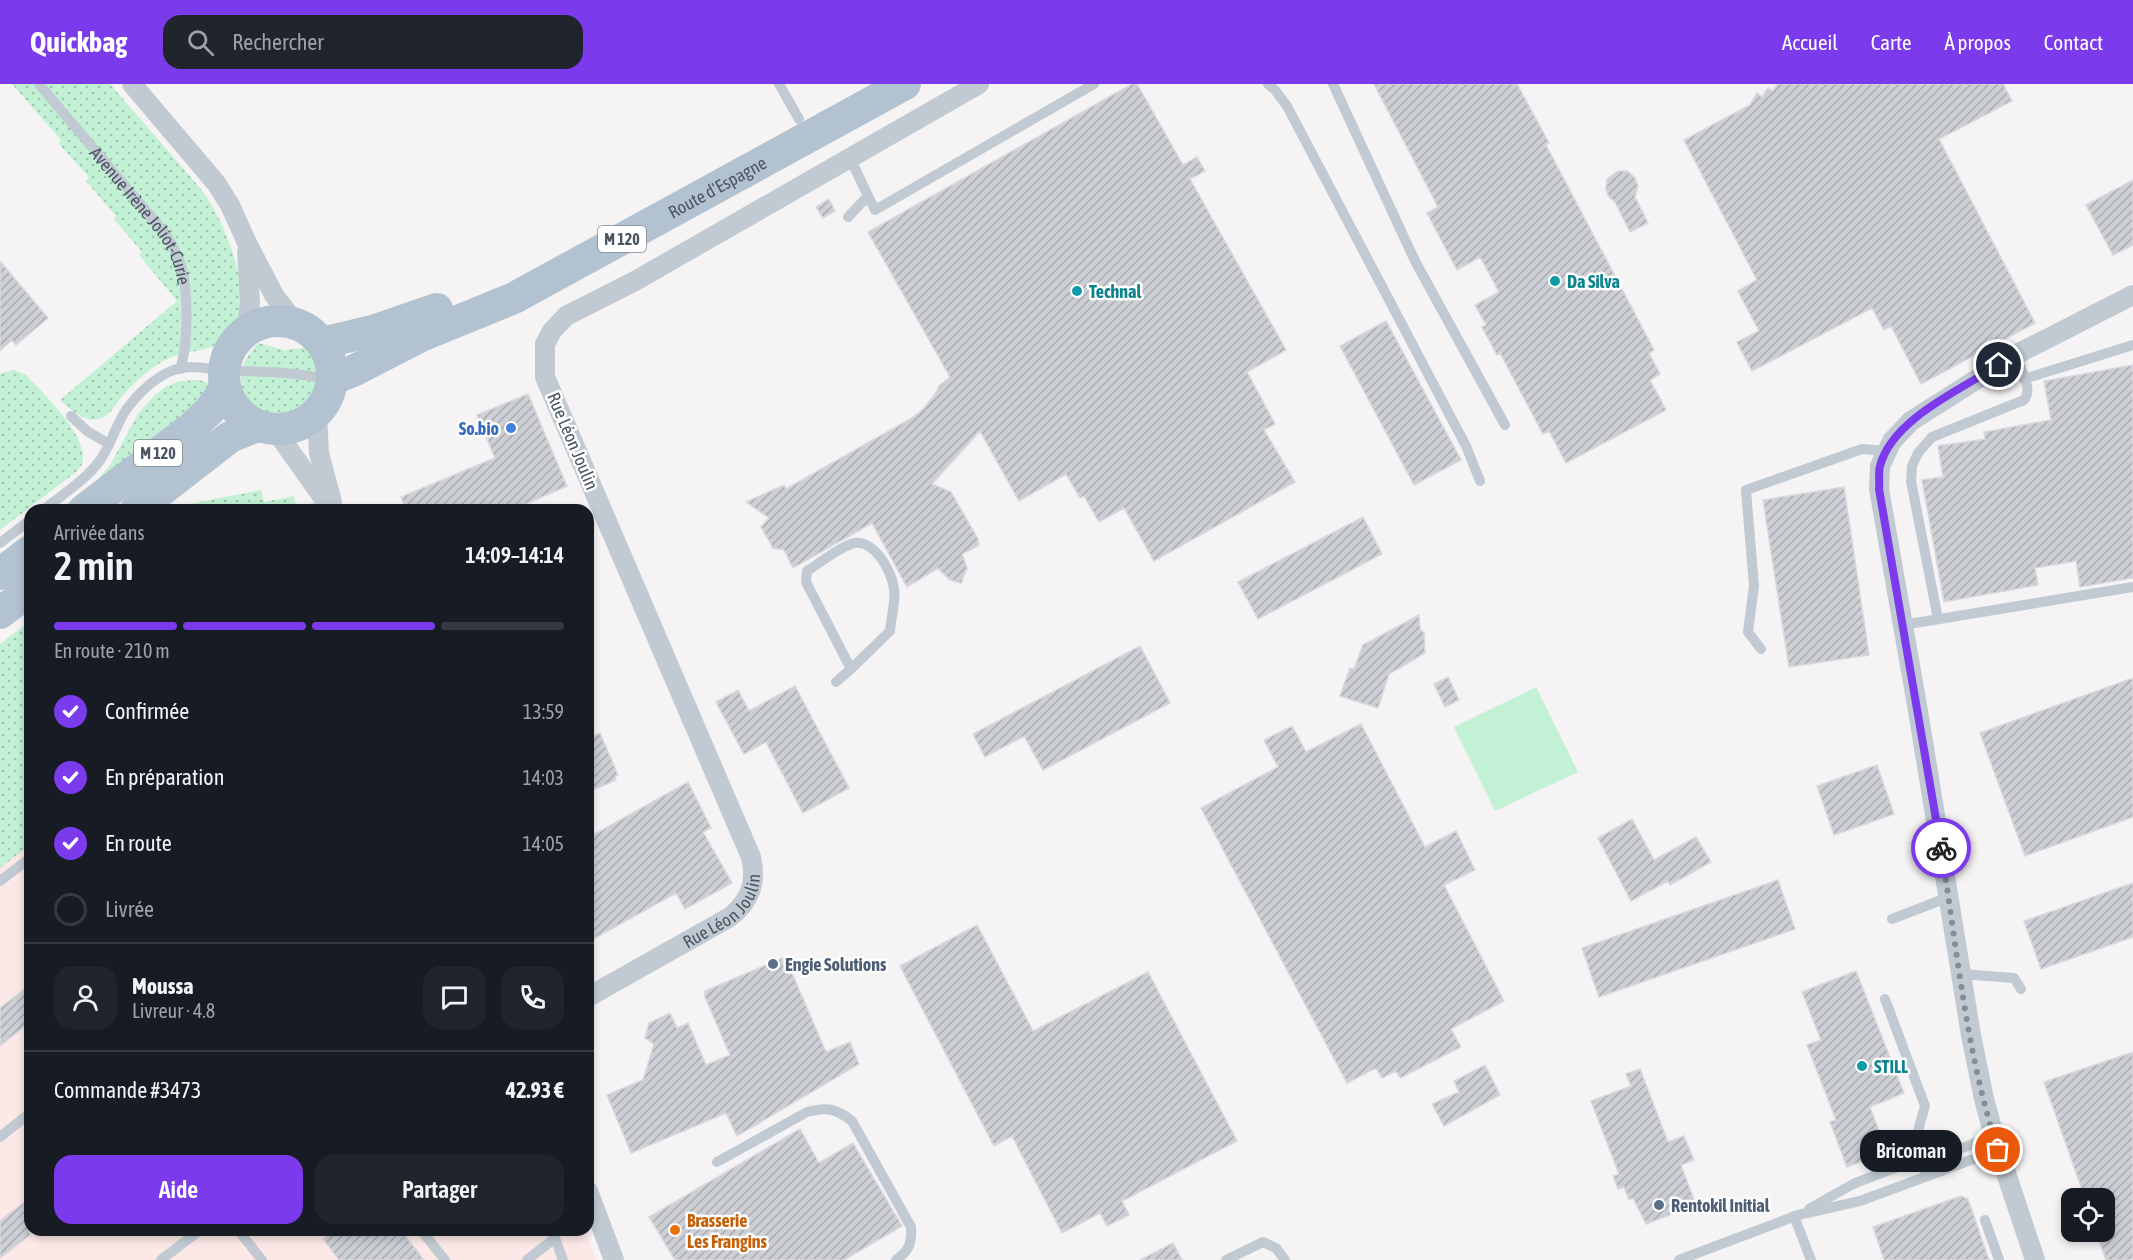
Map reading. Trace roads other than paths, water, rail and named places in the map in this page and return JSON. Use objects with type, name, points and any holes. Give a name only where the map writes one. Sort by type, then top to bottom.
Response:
[{"type":"main road","name":"Route d'Espagne","points":[[322,343],[376,330],[462,301],[633,213],[862,84]]},
{"type":"main road","name":"Route d'Espagne","points":[[333,379],[421,336],[514,298],[905,84]]},
{"type":"main road","points":[[279,321],[296,324],[311,331],[322,343],[331,360],[333,379],[328,398],[317,415],[298,427],[266,428],[243,417],[237,411],[232,405],[224,380],[231,348],[247,330],[262,323],[279,321]]},
{"type":"main road","name":"M 120","points":[[92,504],[190,429],[209,411],[224,380]]},
{"type":"main road","name":"M 120","points":[[143,504],[230,437],[266,428]]},
{"type":"main road","points":[[0,574],[24,556]]},
{"type":"main road","points":[[0,613],[24,595]]},
{"type":"street","points":[[132,84],[216,183],[230,205],[274,295],[296,324]]},
{"type":"street","name":"Rue Léon Joulin","points":[[594,994],[730,917],[742,907],[753,884],[754,873],[751,857],[545,377],[545,344],[552,331],[566,316],[635,281],[979,84]]},
{"type":"street","points":[[247,243],[250,302],[247,330]]},
{"type":"street","points":[[2035,1260],[1996,1142],[1971,1035],[1879,489],[1880,466],[1892,441],[1911,421],[2014,355],[2133,295]]},
{"type":"street","points":[[317,415],[319,453],[332,504]]},
{"type":"street","points":[[266,428],[328,504]]},
{"type":"street","points":[[594,1207],[614,1260]]},
{"type":"lane","name":"Avenue Irène Joliot-Curie","points":[[39,84],[164,232],[179,258],[184,278],[186,326],[184,354],[180,369]]},
{"type":"lane","points":[[779,84],[799,120]]},
{"type":"lane","points":[[850,158],[875,210],[1094,84]]},
{"type":"lane","points":[[1268,84],[1287,106],[1466,446],[1480,481]]},
{"type":"lane","points":[[1333,84],[1415,261],[1505,425]]},
{"type":"lane","points":[[848,217],[868,196]]},
{"type":"lane","points":[[2024,380],[2133,345]]},
{"type":"lane","points":[[1938,619],[1911,481],[1912,466],[1918,453],[1932,436],[2024,400],[2028,396],[2028,390],[2014,355]]},
{"type":"lane","points":[[50,504],[87,474],[102,457],[121,419],[139,394],[165,374],[180,369],[199,367],[224,380],[285,373],[333,379]]},
{"type":"lane","points":[[71,416],[87,431],[109,444]]},
{"type":"lane","points":[[1761,649],[1748,632],[1754,586],[1746,490],[1862,449],[1887,450]]},
{"type":"lane","points":[[0,543],[24,525]]},
{"type":"lane","points":[[836,682],[851,669],[890,631],[894,589],[886,566],[874,549],[861,542],[851,544],[807,571],[806,582],[851,669]]},
{"type":"lane","points":[[1903,625],[2133,587]]},
{"type":"lane","points":[[0,881],[24,863]]},
{"type":"lane","points":[[1892,919],[1949,897]]},
{"type":"lane","points":[[1961,974],[2014,978],[2021,988]]},
{"type":"lane","points":[[1885,999],[1925,1106],[1914,1145],[1927,1176]]},
{"type":"lane","points":[[717,1162],[807,1112],[823,1108],[838,1111],[852,1121],[911,1227],[910,1247],[896,1260]]},
{"type":"lane","points":[[0,1137],[24,1118]]},
{"type":"lane","points":[[1796,1216],[1853,1184],[1889,1170],[1965,1147],[1996,1142]]},
{"type":"lane","points":[[1679,1260],[1796,1216],[1860,1201],[1927,1176],[1996,1142]]},
{"type":"lane","points":[[1796,1216],[1811,1260]]},
{"type":"lane","points":[[1986,1220],[2000,1260]]},
{"type":"lane","points":[[161,1260],[192,1236]]},
{"type":"lane","points":[[243,1236],[262,1260]]},
{"type":"lane","points":[[427,1236],[445,1260]]},
{"type":"lane","points":[[527,1260],[552,1236]]},
{"type":"lane","points":[[555,1236],[563,1260]]},
{"type":"lane","points":[[1226,1260],[1263,1242],[1276,1248],[1285,1260]]},
{"type":"place","name":"Da Silva","points":[[1555,281]]},
{"type":"place","name":"Technal","points":[[1077,291]]},
{"type":"place","name":"So.bio","points":[[511,428]]},
{"type":"place","name":"Engie Solutions","points":[[773,964]]},
{"type":"place","name":"STILL","points":[[1862,1066]]},
{"type":"place","name":"Bricoman","points":[[1998,1150]]},
{"type":"place","name":"Rentokil Initial","points":[[1659,1205]]},
{"type":"place","name":"Brasserie Les Frangins","points":[[675,1230]]}]
